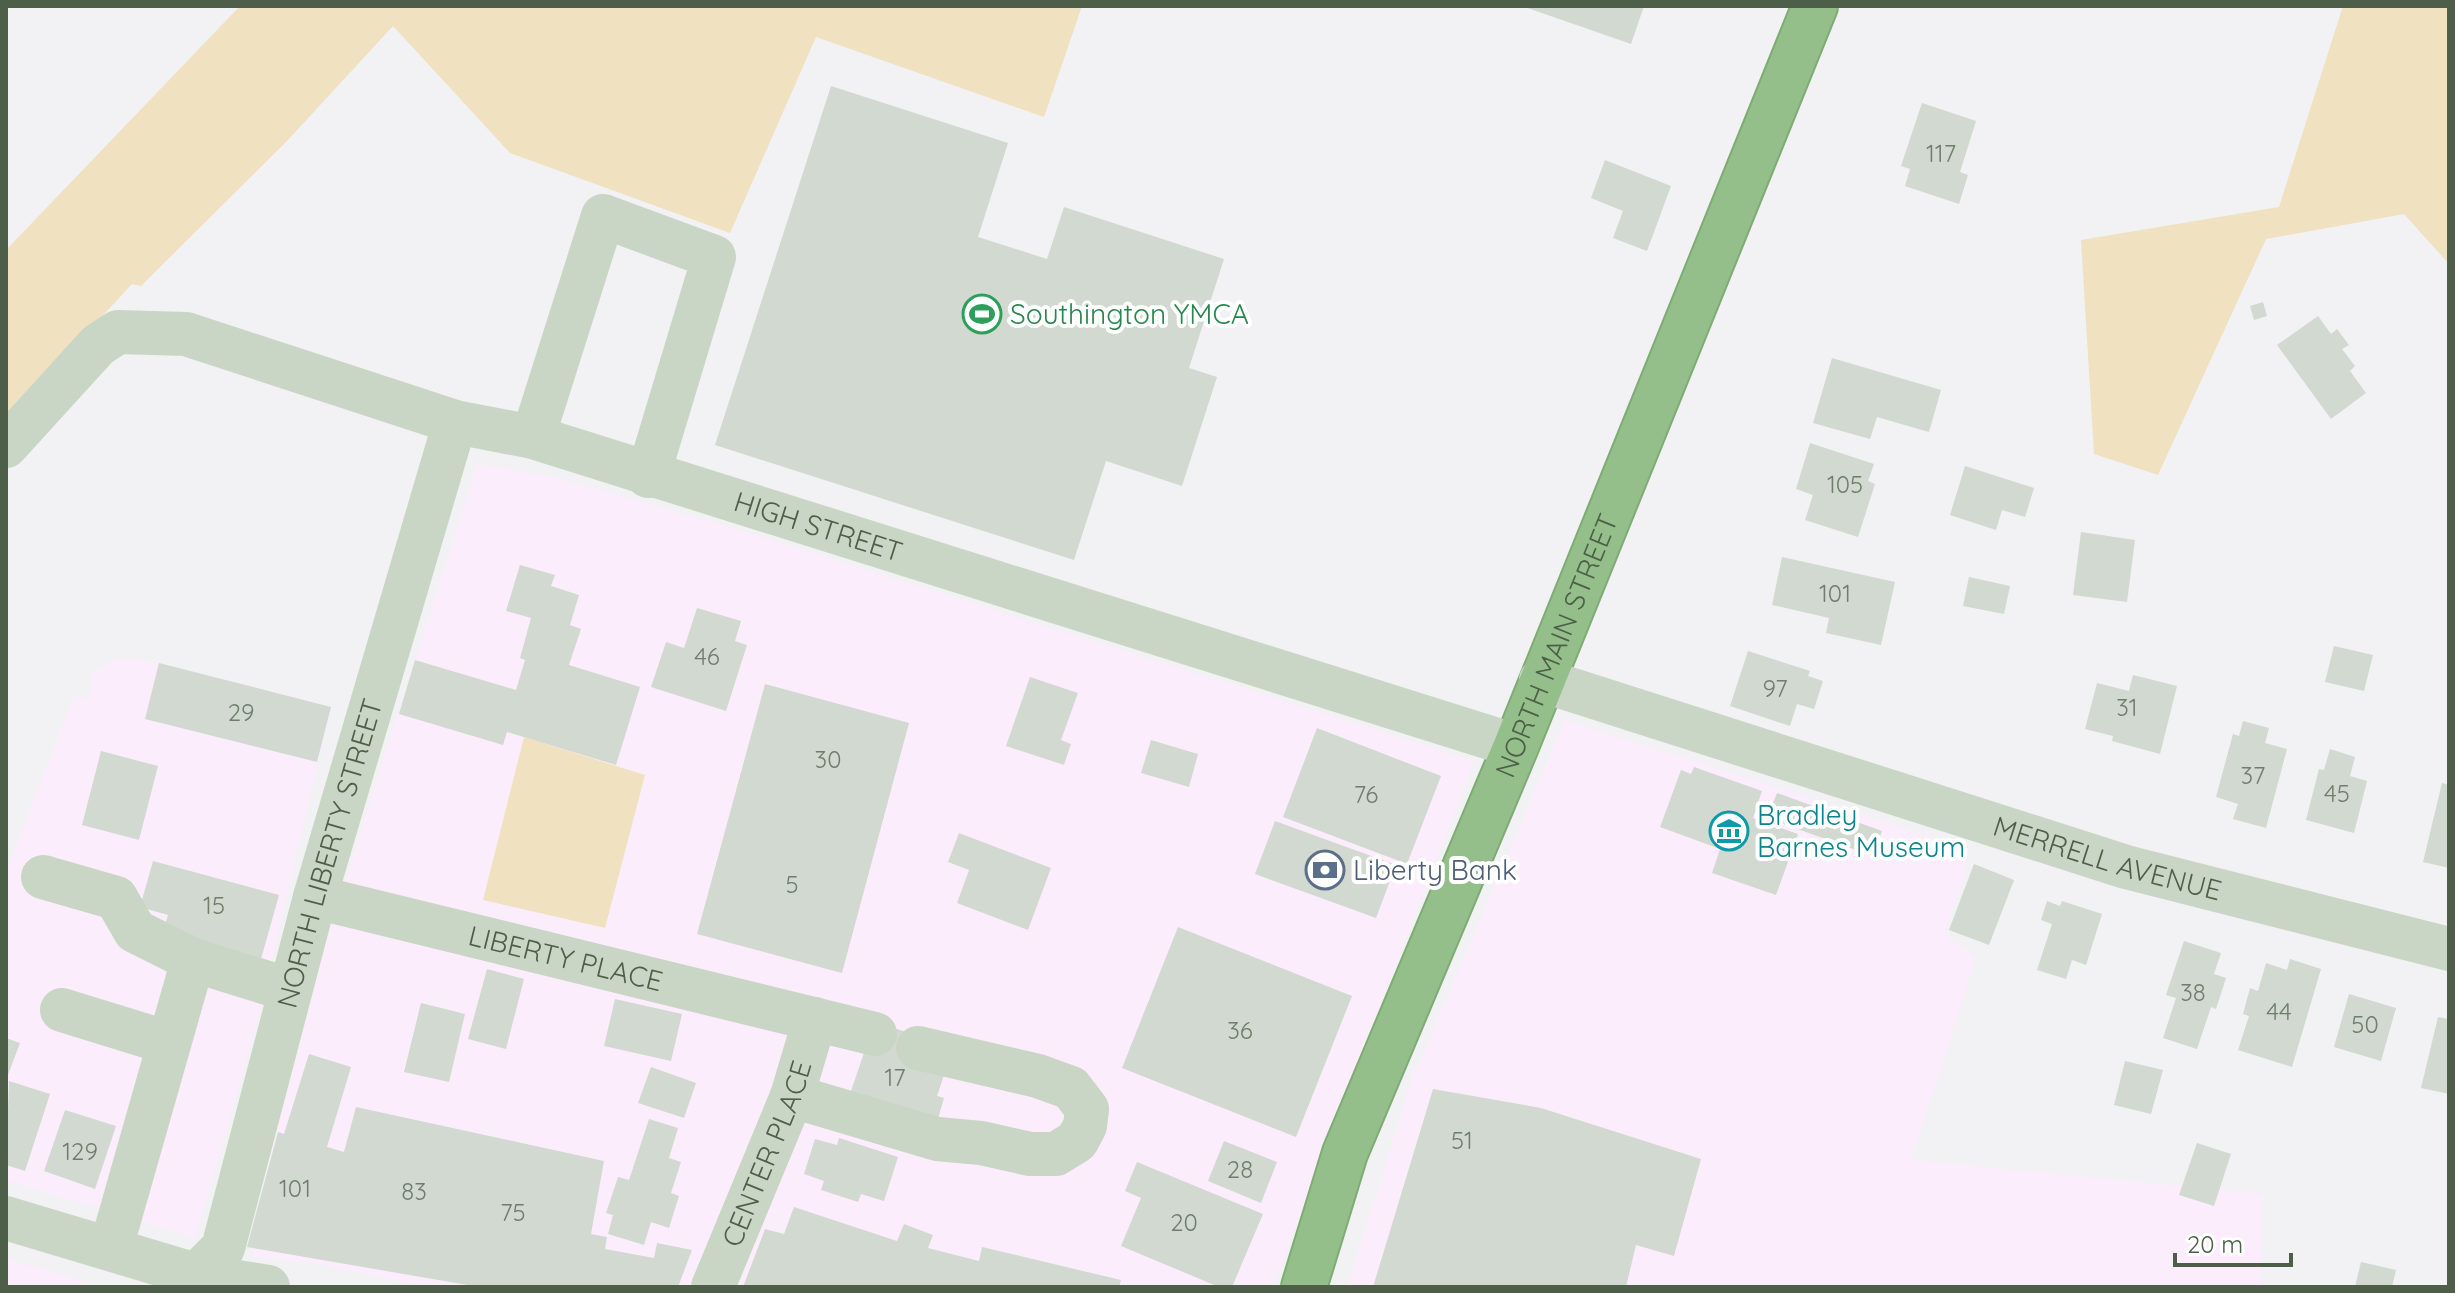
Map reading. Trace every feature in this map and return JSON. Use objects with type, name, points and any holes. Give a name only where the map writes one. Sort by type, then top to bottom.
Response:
[{"type":"highway","name":"NORTH MAIN STREET","points":[[1304,1287],[1345,1153],[1516,746],[1815,6]]},
{"type":"street","points":[[533,437],[603,216],[714,257],[648,476]]},
{"type":"street","name":"HIGH STREET","points":[[6,446],[98,345],[118,332],[186,334],[455,422],[533,437],[648,476],[1516,746]]},
{"type":"street","name":"NORTH LIBERTY STREET","points":[[190,1281],[223,1248],[315,897],[455,422]]},
{"type":"street","name":"MERRELL AVENUE","points":[[1541,680],[2126,867],[2449,949]]},
{"type":"street","points":[[43,877],[116,898],[135,931],[193,960],[290,990]]},
{"type":"street","name":"LIBERTY PLACE","points":[[315,897],[875,1034]]},
{"type":"street","points":[[111,1248],[193,960]]},
{"type":"street","points":[[62,1010],[169,1043]]},
{"type":"street","name":"CENTER PLACE","points":[[713,1287],[792,1096],[815,1019]]},
{"type":"street","points":[[792,1096],[937,1139],[981,1143],[1030,1154],[1056,1154],[1077,1141],[1085,1126],[1087,1109],[1071,1088],[1038,1076],[918,1048]]},
{"type":"street","points":[[6,1218],[111,1248],[190,1281],[268,1287]]},
{"type":"shaded area","points":[[240,6],[1082,6],[1044,117],[816,37],[730,233],[510,153],[393,26],[287,141],[141,286],[132,284],[6,420],[6,250]]},
{"type":"shaded area","points":[[2343,6],[2449,6],[2449,264],[2404,214],[2266,239],[2158,475],[2094,454],[2081,240],[2279,207]]},
{"type":"shaded area","points":[[477,464],[558,478],[739,530],[1474,761],[1273,1287],[425,1287],[310,1262],[252,1257],[262,1191],[327,939]]},
{"type":"shaded area","points":[[118,659],[159,663],[331,707],[256,1028],[195,1238],[6,1180],[6,872],[74,696],[89,699],[92,673]]},
{"type":"shaded area","points":[[1565,720],[1968,849],[1964,879],[1944,934],[1976,958],[1911,1160],[2262,1194],[2261,1287],[1347,1287],[1413,1077]]},
{"type":"shaded area","points":[[524,737],[645,775],[605,928],[483,900]]},
{"type":"shaded area","points":[[6,1259],[102,1287],[6,1287]]},
{"type":"building","points":[[1522,6],[1644,6],[1631,44]]},
{"type":"building","name":"Southington YMCA","points":[[831,86],[1008,143],[978,237],[1047,259],[1064,207],[1224,259],[1189,368],[1217,377],[1182,486],[1106,461],[1074,560],[715,445]]},
{"type":"building","points":[[1922,103],[1976,121],[1960,172],[1968,175],[1959,204],[1905,186],[1910,169],[1901,166]]},
{"type":"building","points":[[1605,160],[1671,186],[1647,251],[1613,238],[1623,211],[1591,198]]},
{"type":"building","points":[[2263,302],[2267,316],[2254,320],[2250,306]]},
{"type":"building","points":[[2318,316],[2331,334],[2337,329],[2349,345],[2342,349],[2355,366],[2350,371],[2366,393],[2331,419],[2277,345]]},
{"type":"building","points":[[1832,358],[1941,390],[1929,432],[1877,417],[1870,439],[1813,423]]},
{"type":"building","points":[[1810,443],[1874,464],[1868,481],[1875,484],[1858,537],[1805,520],[1813,495],[1796,489]]},
{"type":"building","points":[[1965,466],[2034,488],[2025,517],[2002,510],[1996,530],[1950,515]]},
{"type":"building","points":[[2081,532],[2135,540],[2127,602],[2073,595]]},
{"type":"building","points":[[1782,557],[1895,582],[1881,645],[1826,633],[1829,618],[1772,605]]},
{"type":"building","points":[[520,565],[555,575],[551,586],[579,595],[570,625],[581,629],[569,665],[640,687],[616,765],[507,732],[503,745],[399,714],[415,660],[516,690],[525,660],[520,658],[531,618],[506,611]]},
{"type":"building","points":[[1969,577],[2010,586],[2004,614],[1963,606]]},
{"type":"building","points":[[697,608],[741,621],[735,641],[747,645],[726,711],[651,687],[666,642],[684,648]]},
{"type":"building","points":[[2334,646],[2373,655],[2364,691],[2325,682]]},
{"type":"building","points":[[1748,651],[1810,671],[1808,676],[1823,681],[1814,709],[1797,704],[1790,726],[1730,706]]},
{"type":"building","points":[[159,663],[331,707],[317,762],[145,719]]},
{"type":"building","points":[[2133,675],[2177,686],[2160,754],[2112,741],[2113,736],[2085,729],[2097,683],[2129,691]]},
{"type":"building","points":[[1030,677],[1078,693],[1061,740],[1071,744],[1064,765],[1006,746]]},
{"type":"building","points":[[765,684],[909,723],[842,973],[697,934]]},
{"type":"building","points":[[2243,721],[2269,728],[2265,743],[2287,749],[2266,828],[2233,819],[2238,804],[2216,797],[2233,734],[2239,736]]},
{"type":"building","points":[[1317,728],[1441,776],[1407,864],[1283,817]]},
{"type":"building","points":[[1151,740],[1198,754],[1189,787],[1141,773]]},
{"type":"building","points":[[2330,749],[2355,757],[2350,776],[2367,781],[2354,833],[2306,820],[2319,769],[2324,770]]},
{"type":"building","points":[[101,751],[158,766],[139,840],[82,825]]},
{"type":"building","name":"Bradley Barnes Museum","points":[[1694,767],[1762,791],[1753,818],[1798,834],[1776,895],[1712,873],[1720,849],[1660,827],[1681,770],[1691,774]]},
{"type":"building","points":[[2442,783],[2449,785],[2449,868],[2423,862]]},
{"type":"building","points":[[1777,793],[1882,831],[1873,856],[1767,818]]},
{"type":"building","name":"Liberty Bank","points":[[1275,821],[1396,865],[1376,918],[1255,874]]},
{"type":"building","points":[[959,833],[1051,868],[1028,930],[957,903],[969,870],[948,862]]},
{"type":"building","points":[[153,861],[279,895],[261,959],[163,932],[168,915],[140,907]]},
{"type":"building","points":[[1974,864],[2014,880],[1989,945],[1949,930]]},
{"type":"building","points":[[2047,901],[2060,906],[2062,901],[2102,914],[2086,965],[2072,960],[2066,979],[2037,970],[2052,924],[2041,920]]},
{"type":"building","points":[[1178,927],[1352,996],[1296,1137],[1122,1068]]},
{"type":"building","points":[[2184,941],[2221,953],[2214,974],[2226,978],[2216,1009],[2211,1007],[2197,1049],[2163,1038],[2176,998],[2166,995]]},
{"type":"building","points":[[2290,959],[2321,969],[2292,1067],[2238,1050],[2249,1016],[2243,1014],[2250,988],[2258,991],[2266,963],[2287,970]]},
{"type":"building","points":[[487,969],[524,979],[506,1049],[468,1039]]},
{"type":"building","points":[[2349,994],[2396,1008],[2381,1061],[2334,1047]]},
{"type":"building","points":[[615,999],[682,1014],[671,1061],[604,1046]]},
{"type":"building","points":[[421,1003],[465,1014],[449,1082],[404,1072]]},
{"type":"building","points":[[2438,1017],[2449,1019],[2449,1094],[2421,1088]]},
{"type":"building","points":[[879,1023],[921,1037],[945,1072],[937,1096],[944,1098],[938,1119],[851,1091],[866,1047]]},
{"type":"building","points":[[6,1038],[20,1043],[6,1080]]},
{"type":"building","points":[[309,1054],[351,1067],[327,1147],[344,1152],[356,1107],[604,1161],[591,1234],[607,1237],[605,1249],[654,1258],[657,1243],[692,1250],[678,1287],[479,1287],[247,1247],[278,1132],[284,1134]]},
{"type":"building","points":[[2125,1061],[2163,1070],[2151,1114],[2114,1105]]},
{"type":"building","points":[[651,1067],[696,1083],[684,1118],[638,1103]]},
{"type":"building","points":[[9,1081],[50,1094],[25,1171],[6,1165]]},
{"type":"building","points":[[1433,1089],[1541,1108],[1701,1159],[1674,1256],[1636,1245],[1626,1287],[1373,1287]]},
{"type":"building","points":[[65,1110],[116,1126],[95,1189],[44,1171]]},
{"type":"building","points":[[649,1119],[678,1128],[669,1158],[681,1162],[671,1193],[679,1196],[669,1228],[651,1222],[644,1245],[608,1234],[613,1215],[606,1213],[618,1177],[629,1180]]},
{"type":"building","points":[[839,1138],[898,1157],[884,1201],[861,1194],[858,1202],[821,1190],[824,1181],[804,1174],[815,1139],[837,1145]]},
{"type":"building","points":[[1224,1141],[1277,1162],[1261,1203],[1208,1181]]},
{"type":"building","points":[[2197,1143],[2231,1154],[2214,1206],[2179,1195]]},
{"type":"building","points":[[1137,1162],[1263,1214],[1232,1287],[1219,1287],[1121,1246],[1141,1198],[1125,1191]]},
{"type":"building","points":[[794,1207],[897,1241],[904,1224],[933,1235],[928,1248],[979,1261],[982,1247],[1121,1280],[1119,1287],[743,1287],[765,1229],[784,1234]]},
{"type":"building","points":[[2361,1262],[2396,1270],[2392,1287],[2355,1287]]},
{"type":"place","name":"Southington YMCA","points":[[982,314]]},
{"type":"place","name":"Bradley Barnes Museum","points":[[1729,831]]},
{"type":"place","name":"Liberty Bank","points":[[1325,870]]}]
